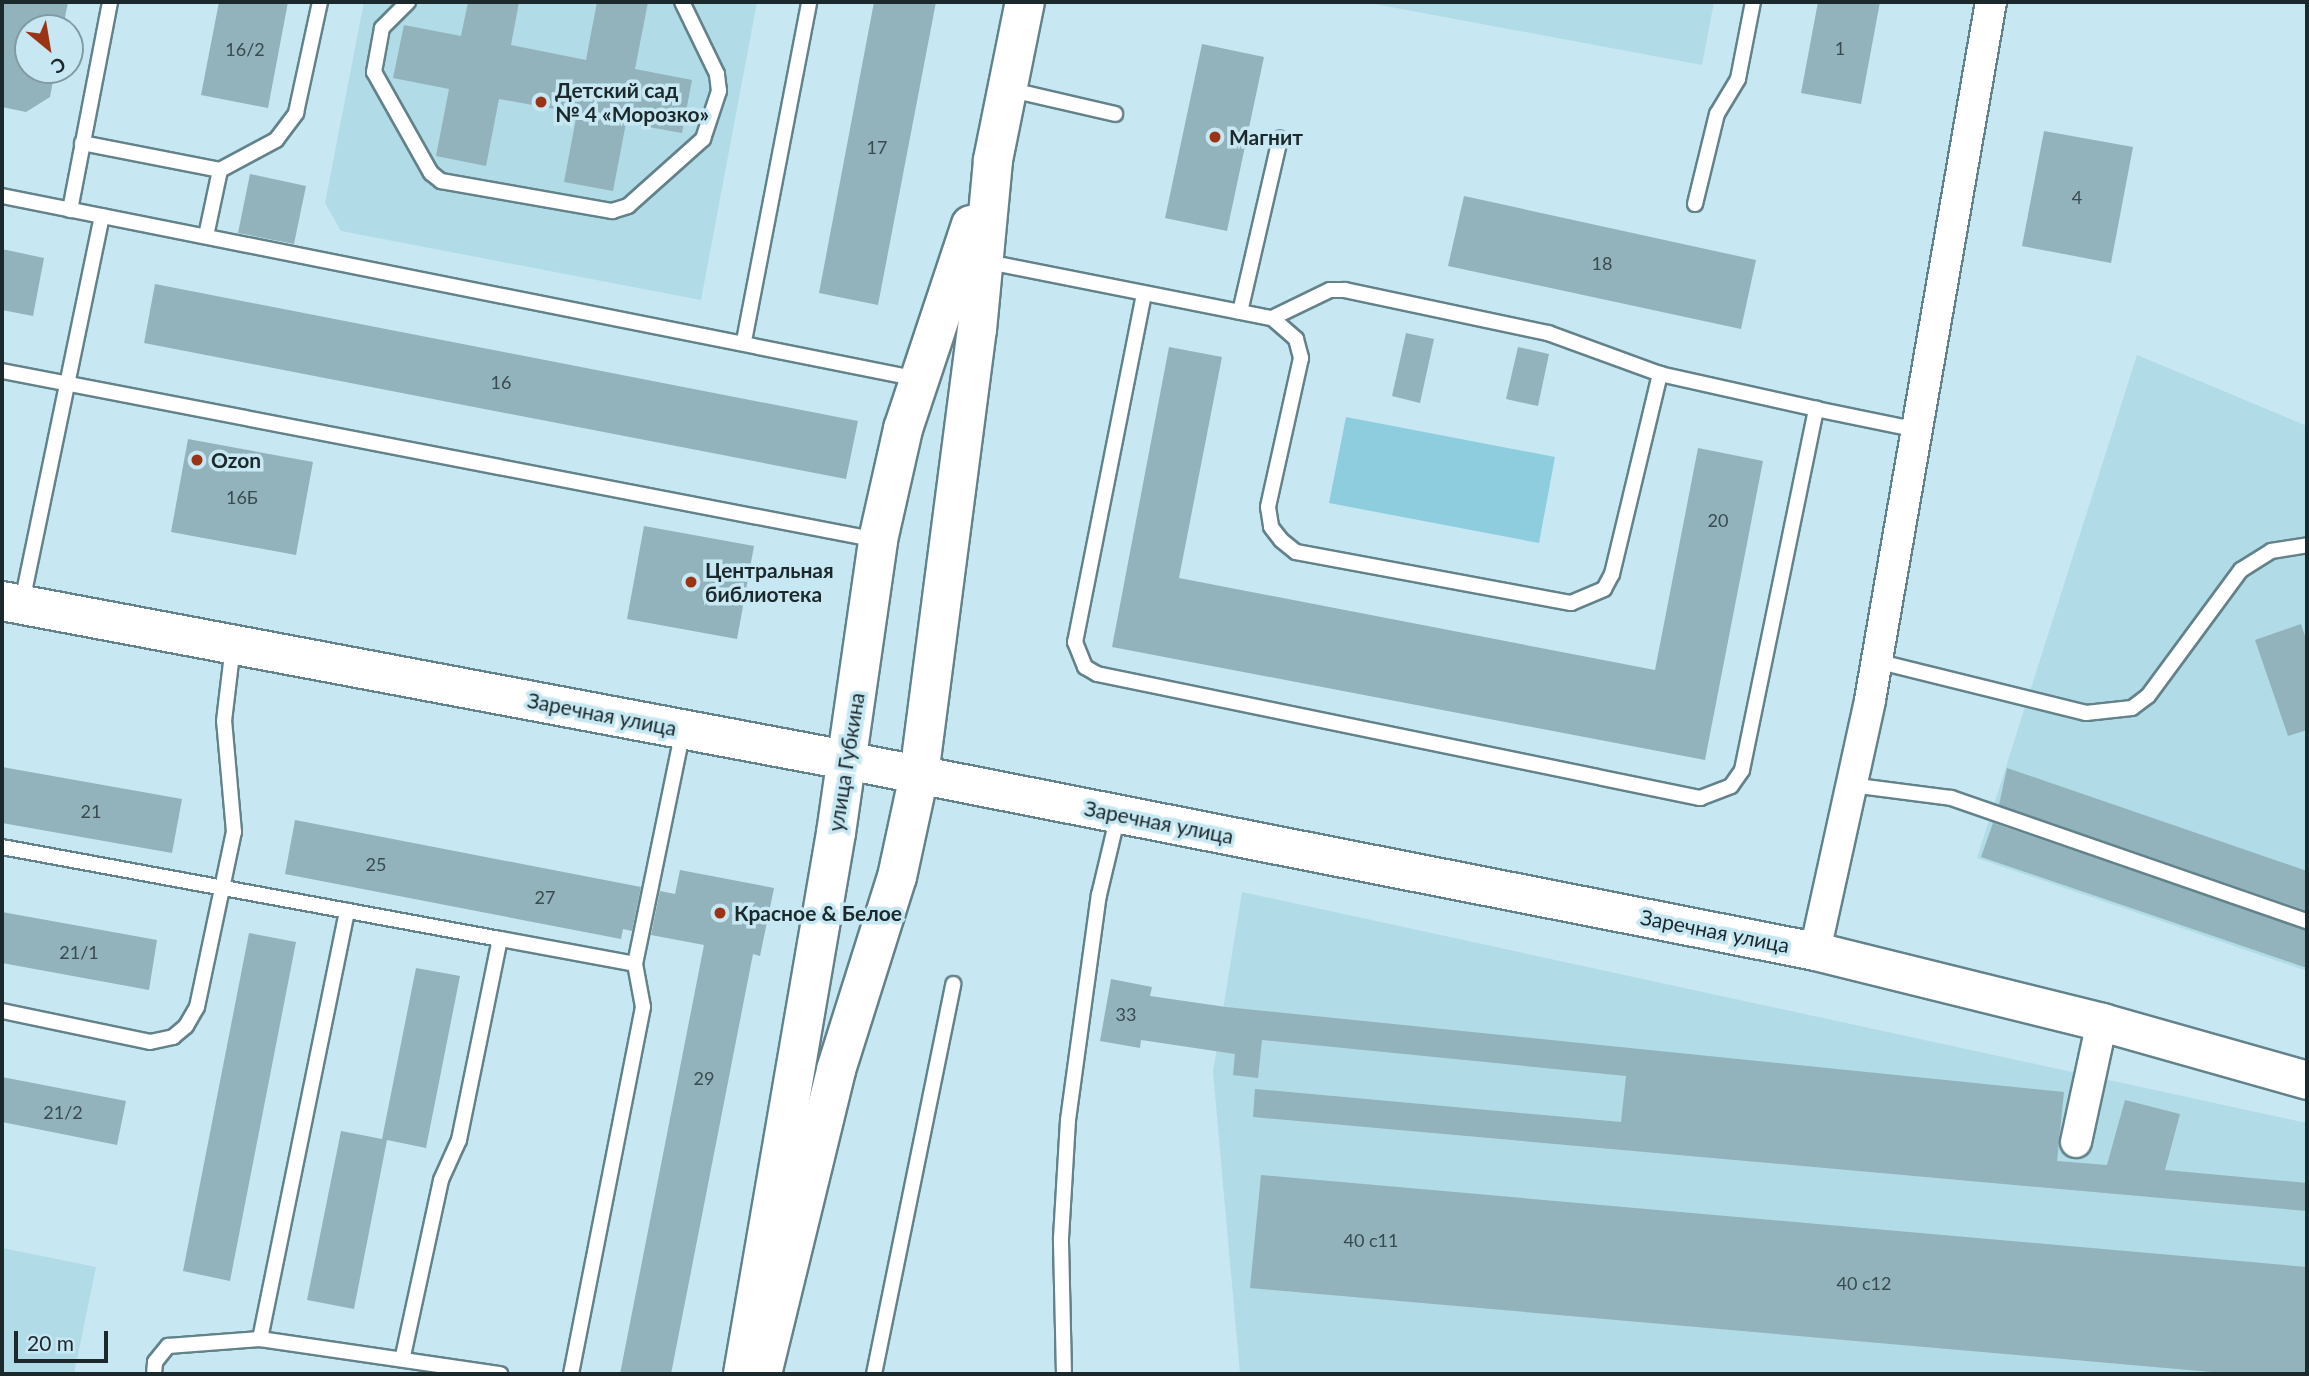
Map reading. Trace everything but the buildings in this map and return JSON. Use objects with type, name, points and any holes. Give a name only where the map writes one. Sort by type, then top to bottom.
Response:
[{"type":"main road","name":"улица Губкина","points":[[762,1374],[836,1070],[897,877],[919,775],[993,160],[1025,2]]},
{"type":"main road","name":"улица Губкина","points":[[743,1374],[846,760],[878,540],[921,379],[993,160]]},
{"type":"main road","name":"Заречная улица","points":[[12,603],[846,760]]},
{"type":"street","points":[[1815,951],[1876,661],[1991,2]]},
{"type":"street","name":"Заречная улица","points":[[846,760],[1815,951],[2102,1022],[2307,1080]]},
{"type":"street","points":[[2076,1142],[2102,1022]]},
{"type":"lane","points":[[70,210],[110,2]]},
{"type":"lane","points":[[82,143],[220,170],[276,140],[296,113],[320,2]]},
{"type":"lane","points":[[408,2],[382,28],[374,72],[431,173],[441,181],[612,211],[628,206],[703,139],[719,91],[717,74],[682,2]]},
{"type":"lane","points":[[744,341],[808,2]]},
{"type":"lane","points":[[1695,204],[1717,114],[1738,79],[1753,2]]},
{"type":"lane","points":[[1007,89],[1115,114]]},
{"type":"lane","points":[[1240,312],[1280,139]]},
{"type":"lane","points":[[205,236],[220,170]]},
{"type":"lane","points":[[2,196],[744,341],[921,379]]},
{"type":"lane","points":[[12,603],[66,384],[102,216]]},
{"type":"lane","points":[[983,260],[1272,318],[1296,339],[1301,358],[1268,507],[1271,527],[1281,541],[1296,552],[1571,603],[1604,589],[1612,574],[1660,373]]},
{"type":"lane","points":[[1272,318],[1330,290],[1345,290],[1548,333],[1660,373],[1918,430]]},
{"type":"lane","points":[[1144,294],[1075,642],[1086,667],[1097,674],[1700,798],[1731,786],[1742,770],[1816,409]]},
{"type":"lane","points":[[2,371],[878,540]]},
{"type":"lane","points":[[1876,661],[2086,713],[2132,708],[2148,696],[2241,570],[2271,551],[2307,545]]},
{"type":"lane","points":[[2,1011],[150,1042],[173,1037],[197,1007],[234,832],[224,721],[233,645]]},
{"type":"lane","points":[[571,1374],[643,1007],[635,964],[683,729]]},
{"type":"lane","points":[[1851,785],[1951,798],[2307,921]]},
{"type":"lane","points":[[1065,1374],[1062,1238],[1068,1120],[1099,895],[1118,814]]},
{"type":"lane","points":[[2,847],[635,964]]},
{"type":"lane","points":[[260,1339],[347,911]]},
{"type":"lane","points":[[403,1356],[441,1181],[459,1140],[500,939]]},
{"type":"lane","points":[[874,1374],[953,984]]},
{"type":"lane","points":[[154,1374],[155,1362],[168,1346],[260,1339],[403,1356],[500,1374]]},
{"type":"shaded area","name":"Детский сад № 4 «Морозко»","points":[[364,2],[757,2],[701,300],[341,231],[325,203]]},
{"type":"shaded area","points":[[1364,2],[1714,2],[1702,65]]},
{"type":"shaded area","points":[[2137,355],[2307,426],[2307,971],[1977,858]]},
{"type":"shaded area","points":[[1346,417],[1555,457],[1539,543],[1329,503]]},
{"type":"shaded area","points":[[1242,892],[2307,1123],[2307,1374],[1240,1374],[1213,1072]]},
{"type":"shaded area","points":[[2,1248],[96,1267],[74,1374],[2,1374]]},
{"type":"place","name":"Детский сад № 4 «Морозко»","points":[[541,102]]},
{"type":"place","name":"Магнит","points":[[1215,137]]},
{"type":"place","name":"Ozon","points":[[197,460]]},
{"type":"place","name":"Центральная библиотека","points":[[691,582]]},
{"type":"place","name":"Красное & Белое","points":[[720,913]]}]
